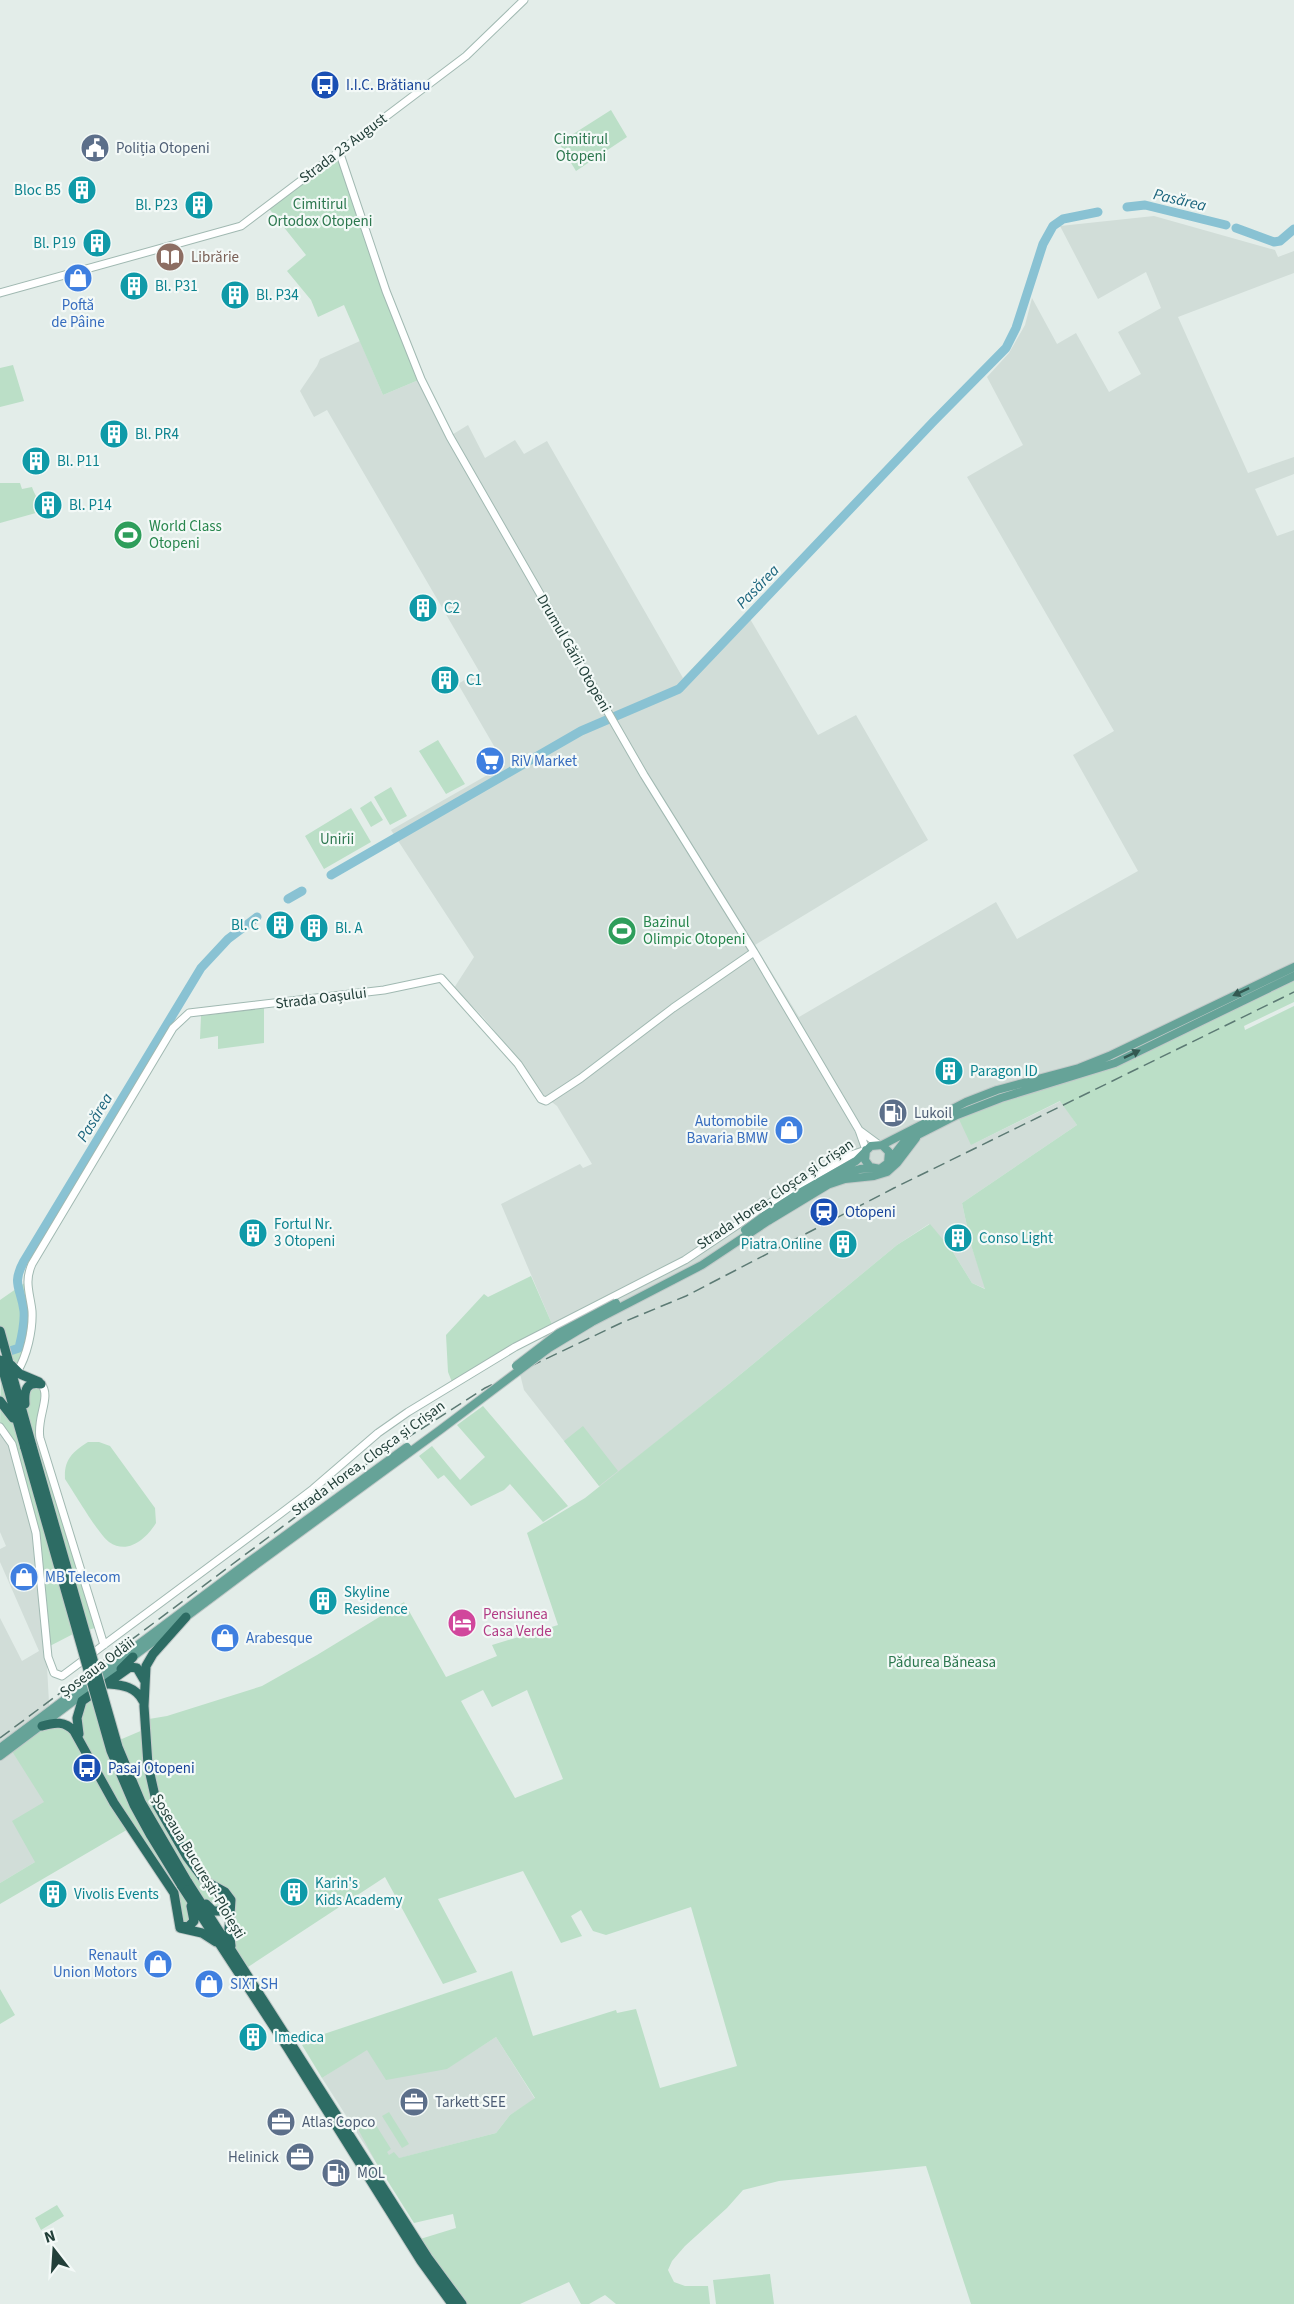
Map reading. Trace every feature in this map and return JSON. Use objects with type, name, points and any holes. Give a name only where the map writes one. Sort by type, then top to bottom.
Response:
[{"type":"highway","points":[[0,1331],[3,1362],[41,1384]]},
{"type":"highway","name":"Șoseaua București-Ploiești","points":[[3,1362],[3,1384],[23,1426]]},
{"type":"highway","name":"Șoseaua București-Ploiești","points":[[3,1362],[118,1747],[141,1802],[184,1883],[428,2258],[462,2304]]},
{"type":"highway","points":[[23,1426],[25,1390],[32,1384],[41,1384]]},
{"type":"highway","points":[[0,1401],[23,1426]]},
{"type":"highway","points":[[186,1617],[150,1658],[143,1678],[148,1765],[157,1805],[197,1872],[209,1884],[225,1892],[232,1903],[228,1949]]},
{"type":"highway","points":[[80,1740],[77,1718],[82,1701],[111,1681],[129,1655]]},
{"type":"highway","points":[[86,1749],[80,1725],[82,1709],[88,1698],[126,1668],[134,1666],[143,1678]]},
{"type":"highway","points":[[143,1678],[132,1670],[126,1673],[125,1680],[141,1696],[144,1706]]},
{"type":"highway","points":[[111,1681],[132,1689]]},
{"type":"highway","points":[[42,1725],[62,1723],[71,1728],[80,1740],[114,1803],[174,1893],[178,1924],[183,1930],[205,1934],[228,1949]]},
{"type":"highway","points":[[191,1893],[209,1908],[218,1911],[227,1905],[225,1892]]},
{"type":"highway","points":[[178,1924],[188,1927],[194,1921],[191,1893]]},
{"type":"highway","name":"Șoseaua București-Ploiești","points":[[228,1949],[417,2254],[452,2304]]},
{"type":"main road","points":[[1294,967],[1109,1056],[1079,1068],[997,1090],[966,1102],[880,1144],[871,1146],[866,1150],[865,1161],[873,1168],[883,1168],[904,1142],[939,1124],[1001,1098],[1115,1063],[1294,976]]},
{"type":"main road","points":[[827,1185],[845,1179],[874,1176],[887,1172],[897,1163],[913,1141],[939,1124]]},
{"type":"main road","points":[[880,1144],[887,1149],[890,1160]]},
{"type":"main road","name":"Strada Horea, Cloșca și Crișan","points":[[766,1219],[796,1195],[856,1161],[866,1150]]},
{"type":"main road","name":"Strada Horea, Cloșca și Crișan","points":[[129,1655],[560,1333],[696,1263],[766,1219],[854,1170],[873,1168]]},
{"type":"main road","name":"Strada Horea, Cloșca și Crișan","points":[[210,1598],[252,1563]]},
{"type":"main road","name":"Șoseaua Odăii","points":[[0,1748],[210,1598]]},
{"type":"main road","name":"Șoseaua Odăii","points":[[0,1756],[129,1655]]},
{"type":"street","name":"Strada 23 August","points":[[0,293],[241,226],[466,56],[524,0]]},
{"type":"street","name":"Drumul Gării Otopeni","points":[[339,151],[385,288],[426,389],[450,436],[644,775],[754,952],[859,1130],[866,1150]]},
{"type":"street","name":"Strada Oașului","points":[[17,1372],[25,1356],[31,1325],[32,1315],[26,1282],[32,1264],[173,1028],[189,1013],[392,989],[441,978],[518,1064],[541,1099],[546,1101],[754,952]]},
{"type":"street","name":"Drumul Gării Otopeni","points":[[859,1130],[880,1144]]},
{"type":"street","name":"Strada Horea, Cloșca și Crișan","points":[[0,1427],[12,1444],[36,1533],[46,1648],[52,1671],[59,1676],[66,1675],[280,1515],[378,1433],[408,1412],[515,1347],[691,1257],[801,1183],[851,1155],[866,1150]]},
{"type":"street","points":[[41,1384],[46,1389],[46,1395],[39,1418],[40,1438],[104,1645]]},
{"type":"shaded area","points":[[1154,216],[1275,250],[1278,257],[1294,251],[1294,273],[1178,317],[1248,473],[1294,457],[1294,474],[1255,489],[1277,536],[1294,530],[1294,976],[971,1145],[1061,1101],[1077,1125],[962,1203],[971,1245],[986,1289],[972,1283],[951,1249],[929,1224],[897,1245],[600,1487],[524,1390],[519,1370],[552,1324],[501,1204],[580,1164],[583,1168],[592,1164],[557,1106],[544,1096],[483,1017],[454,988],[474,957],[391,830],[505,765],[458,684],[479,671],[327,410],[314,417],[300,391],[320,359],[360,341],[383,395],[421,379],[450,436],[468,425],[485,458],[515,440],[524,454],[547,441],[683,678],[746,612],[818,735],[856,715],[928,840],[755,945],[799,1017],[996,902],[1017,939],[1138,871],[1073,755],[1114,731],[967,477],[1023,445],[987,377],[1009,353],[1025,325],[1032,298],[1057,344],[1076,333],[1109,392],[1141,374],[1118,332],[1161,308],[1146,272],[1098,299],[1060,226]]},
{"type":"shaded area","points":[[0,1427],[7,1434],[33,1520],[46,1648],[50,1721],[44,1802],[35,1862],[0,1883],[0,1618],[22,1661],[39,1651],[0,1562],[0,1549],[6,1546],[0,1532]]},
{"type":"shaded area","points":[[496,2037],[535,2099],[510,2115],[496,2133],[377,2164],[322,2078],[367,2049],[446,2069]]},
{"type":"green space","name":"Cimitirul Otopeni","points":[[611,110],[627,137],[576,171],[559,143]]},
{"type":"green space","name":"Cimitirul Ortodox Otopeni","points":[[339,151],[421,379],[383,395],[344,305],[318,317],[311,300],[287,271],[306,255],[267,206]]},
{"type":"green space","points":[[13,365],[24,401],[0,407],[0,368]]},
{"type":"green space","points":[[0,483],[20,483],[22,489],[32,487],[43,511],[0,523]]},
{"type":"green space","points":[[438,740],[465,784],[446,794],[419,751]]},
{"type":"green space","points":[[391,787],[407,816],[390,825],[374,797]]},
{"type":"green space","points":[[371,801],[383,820],[371,827],[360,808]]},
{"type":"green space","name":"Unirii","points":[[351,808],[371,842],[324,869],[305,836]]},
{"type":"green space","name":"Pădurea Băneasa","points":[[1294,976],[1294,1002],[1244,1026],[1245,1030],[1294,1006],[1294,2304],[971,2304],[926,2166],[779,2181],[743,2190],[727,2208],[685,2246],[672,2261],[668,2270],[674,2282],[685,2286],[708,2286],[710,2304],[616,2304],[605,2295],[589,2304],[581,2304],[569,2282],[520,2304],[462,2304],[417,2240],[456,2228],[453,2214],[414,2223],[377,2164],[359,2131],[359,2125],[369,2118],[376,2118],[374,2122],[391,2149],[387,2152],[389,2155],[394,2152],[399,2158],[496,2133],[510,2115],[535,2098],[496,2037],[447,2069],[386,2080],[367,2050],[322,2078],[302,2045],[318,2036],[512,1971],[533,2036],[616,2010],[617,2013],[636,2009],[660,2088],[737,2066],[691,1907],[606,1935],[593,1931],[581,1910],[571,1916],[582,1936],[561,1943],[523,1871],[438,1899],[477,1972],[443,1984],[385,1877],[245,1969],[231,1948],[225,1908],[209,1908],[158,1832],[117,1741],[143,1730],[143,1720],[167,1716],[262,1686],[404,1602],[446,1677],[497,1656],[492,1645],[558,1625],[527,1533],[585,1498],[730,1383],[897,1245],[930,1224],[951,1249],[972,1283],[985,1289],[971,1245],[962,1203],[1077,1125],[1060,1101],[971,1145],[957,1115],[1085,1074]],"holes":[[[483,1690],[492,1707],[527,1690],[563,1779],[515,1798],[461,1701]]]},
{"type":"green space","points":[[264,1008],[264,1043],[218,1049],[218,1036],[200,1039],[201,1016]]},
{"type":"green space","points":[[531,1276],[552,1324],[452,1382],[448,1372],[446,1335],[484,1294],[488,1297]]},
{"type":"green space","points":[[26,1282],[31,1325],[17,1372],[0,1331],[0,1300]]},
{"type":"green space","points":[[1,1377],[77,1632],[46,1648],[40,1554],[12,1444],[0,1427]]},
{"type":"green space","points":[[43,1385],[38,1425],[98,1627],[85,1631],[26,1425],[24,1395],[27,1386]]},
{"type":"green space","points":[[483,1406],[568,1506],[543,1522],[510,1484],[504,1490],[471,1506],[444,1475],[438,1479],[419,1456],[432,1446],[460,1480],[485,1457],[457,1425]]},
{"type":"green space","points":[[583,1426],[618,1471],[599,1486],[564,1441]]},
{"type":"green space","points":[[88,1442],[99,1442],[110,1446],[155,1508],[156,1523],[147,1535],[130,1546],[116,1546],[105,1538],[65,1479],[70,1457]]},
{"type":"green space","points":[[94,1694],[187,1895],[194,1914],[185,1927],[177,1902],[130,1828],[0,1904],[0,1883],[35,1862],[12,1821],[44,1802],[10,1748],[42,1726],[58,1722],[85,1746],[82,1712]]},
{"type":"green space","points":[[0,1989],[15,2015],[0,2024]]},
{"type":"green space","points":[[389,2112],[409,2144],[402,2148],[382,2116]]},
{"type":"green space","points":[[57,2205],[64,2216],[41,2230],[35,2218]]},
{"type":"green space","points":[[770,2274],[774,2304],[716,2304],[713,2280]]},
{"type":"waterway","name":"Pasărea","points":[[1127,207],[1145,205],[1226,225]]},
{"type":"waterway","name":"Pasărea","points":[[331,875],[581,731],[679,689],[1006,348],[1016,328],[1043,244],[1053,226],[1063,219],[1098,212]]},
{"type":"waterway","name":"Pasărea","points":[[1236,228],[1274,242],[1280,241],[1294,229]]},
{"type":"waterway","name":"Pasărea","points":[[288,899],[302,891]]},
{"type":"waterway","name":"Pasărea","points":[[10,1351],[19,1348],[23,1330],[24,1311],[17,1281],[24,1261],[201,968],[228,939],[257,917]]},
{"type":"railway","points":[[0,1738],[365,1465],[485,1388],[621,1323],[686,1296],[894,1188],[1294,992]]},
{"type":"place","name":"I.I.C. Brătianu","points":[[325,85]]},
{"type":"place","name":"Poliția Otopeni","points":[[95,148]]},
{"type":"place","name":"Bloc B5","points":[[82,190]]},
{"type":"place","name":"Bl. P23","points":[[199,205]]},
{"type":"place","name":"Bl. P19","points":[[97,243]]},
{"type":"place","name":"Librărie","points":[[170,257]]},
{"type":"place","name":"Poftă de Pâine","points":[[78,278]]},
{"type":"place","name":"Bl. P31","points":[[134,286]]},
{"type":"place","name":"Bl. P34","points":[[235,295]]},
{"type":"place","name":"Bl. PR4","points":[[114,434]]},
{"type":"place","name":"Bl. P11","points":[[36,461]]},
{"type":"place","name":"Bl. P14","points":[[48,505]]},
{"type":"place","name":"World Class Otopeni","points":[[128,535]]},
{"type":"place","name":"C2","points":[[423,608]]},
{"type":"place","name":"C1","points":[[445,680]]},
{"type":"place","name":"RiV Market","points":[[490,761]]},
{"type":"place","name":"Bl. C","points":[[280,925]]},
{"type":"place","name":"Bl. A","points":[[314,928]]},
{"type":"place","name":"Bazinul Olimpic Otopeni","points":[[622,931]]},
{"type":"place","name":"Paragon ID","points":[[949,1071]]},
{"type":"place","name":"Lukoil","points":[[893,1113]]},
{"type":"place","name":"Automobile Bavaria BMW","points":[[789,1130]]},
{"type":"place","name":"Otopeni","points":[[824,1212]]},
{"type":"place","name":"Fortul Nr. 3 Otopeni","points":[[253,1233]]},
{"type":"place","name":"Conso Light","points":[[958,1238]]},
{"type":"place","name":"Piatra Online","points":[[843,1244]]},
{"type":"place","name":"MB Telecom","points":[[24,1577]]},
{"type":"place","name":"Skyline Residence","points":[[323,1601]]},
{"type":"place","name":"Pensiunea Casa Verde","points":[[462,1623]]},
{"type":"place","name":"Arabesque","points":[[225,1638]]},
{"type":"place","name":"Pasaj Otopeni","points":[[87,1768]]},
{"type":"place","name":"Karin's Kids Academy","points":[[294,1892]]},
{"type":"place","name":"Vivolis Events","points":[[53,1894]]},
{"type":"place","name":"Renault Union Motors","points":[[158,1964]]},
{"type":"place","name":"SIXT SH","points":[[209,1984]]},
{"type":"place","name":"Imedica","points":[[253,2037]]},
{"type":"place","name":"Tarkett SEE","points":[[414,2102]]},
{"type":"place","name":"Atlas Copco","points":[[281,2122]]},
{"type":"place","name":"Helinick","points":[[300,2157]]},
{"type":"place","name":"MOL","points":[[336,2173]]}]
